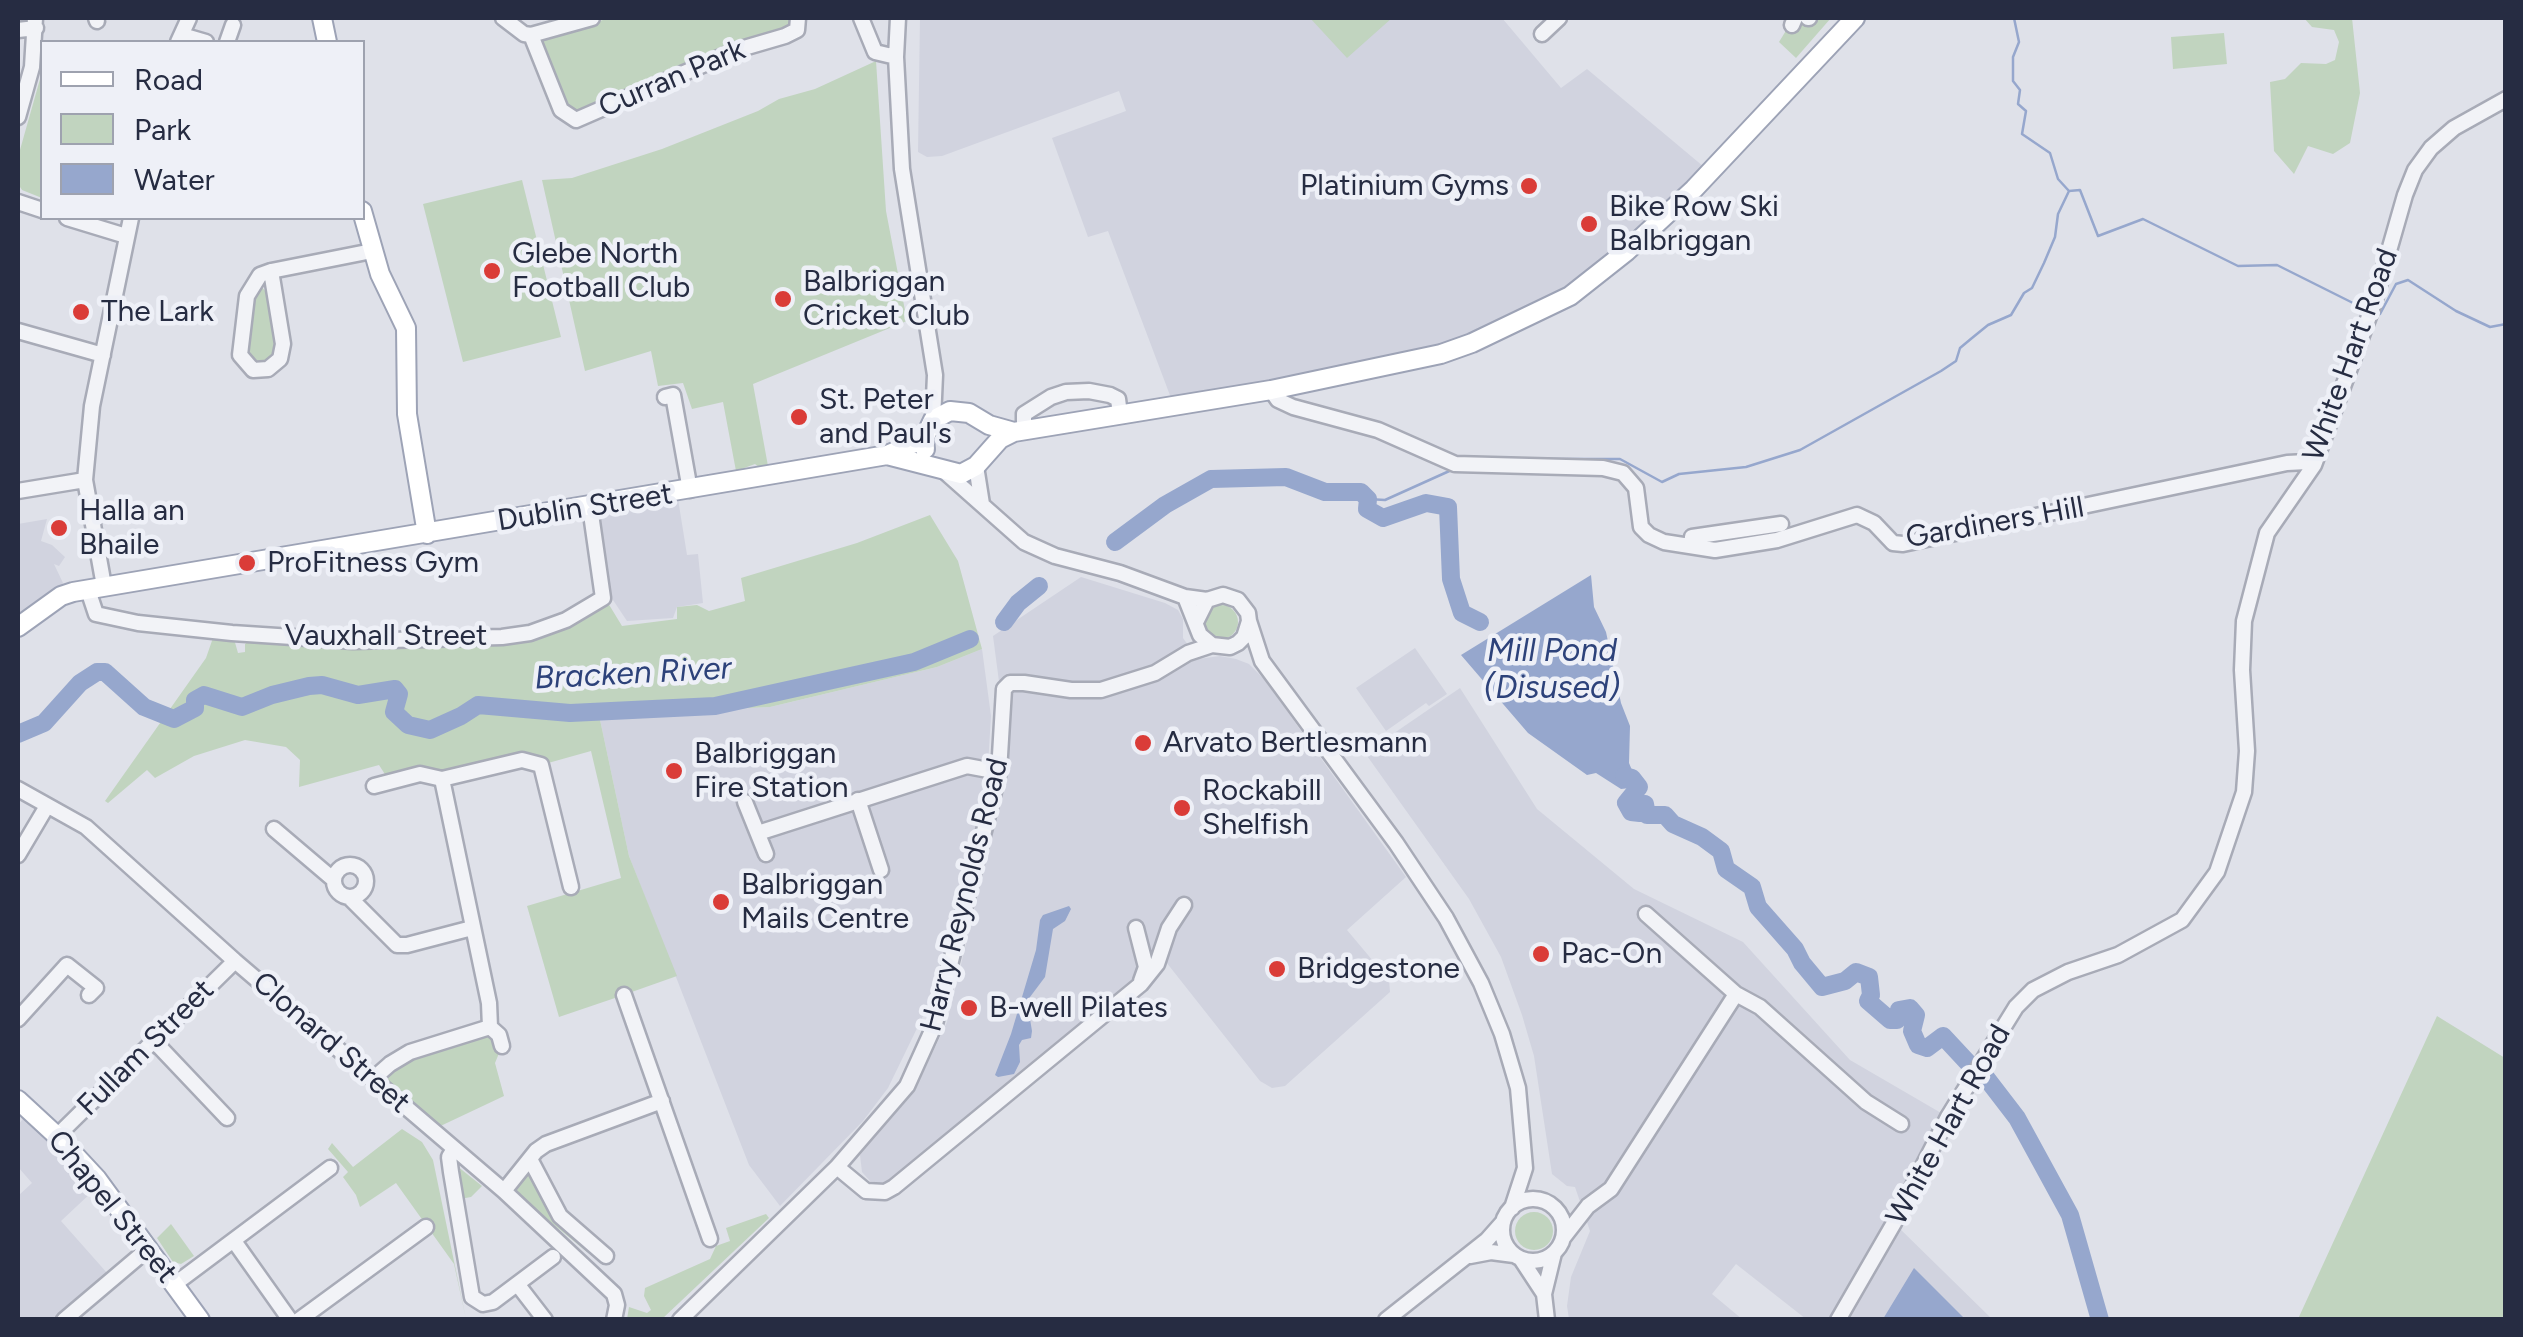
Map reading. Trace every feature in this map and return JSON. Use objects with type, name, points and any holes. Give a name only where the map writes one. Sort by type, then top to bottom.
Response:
[{"type":"main road","points":[[1018,431],[950,411],[933,420],[924,440],[925,450],[940,469],[961,474],[1000,439],[1018,431],[1271,390],[1441,354],[1511,326],[1570,296],[1626,252],[1694,190],[1849,20]]},
{"type":"main road","points":[[364,220],[372,251],[406,328],[407,414],[428,534]]},
{"type":"main road","points":[[969,415],[986,434],[981,460]]},
{"type":"main road","name":"Dublin Street","points":[[18,627],[61,596],[96,588],[887,455],[924,440]]},
{"type":"main road","name":"Dublin Street","points":[[887,455],[940,469]]},
{"type":"main road","name":"Chapel Street","points":[[18,1100],[106,1190],[200,1320]]},
{"type":"street","points":[[180,38],[190,18]]},
{"type":"street","points":[[504,18],[531,35],[592,18]]},
{"type":"street","name":"Curran Park","points":[[531,35],[561,110],[576,120],[736,50],[786,36],[796,30],[798,18]]},
{"type":"street","points":[[861,18],[875,52],[896,57]]},
{"type":"street","points":[[898,18],[896,57],[902,169],[936,376],[933,420]]},
{"type":"street","points":[[1542,34],[1559,18]]},
{"type":"street","points":[[18,30],[36,23],[32,67],[18,116]]},
{"type":"street","points":[[228,40],[233,25]]},
{"type":"street","name":"White Hart Road","points":[[1838,1320],[1894,1223],[1948,1116],[2016,1007],[2033,990],[2068,972],[2118,955],[2182,920],[2217,872],[2244,792],[2244,621],[2267,533],[2314,465],[2372,310],[2404,195],[2415,170],[2431,148],[2454,128],[2506,98]]},
{"type":"street","points":[[74,220],[126,236]]},
{"type":"street","points":[[96,588],[85,480],[92,406],[130,220]]},
{"type":"street","points":[[272,271],[283,344],[280,359],[268,369],[252,370],[240,355],[247,296],[260,275],[272,271],[372,251]]},
{"type":"street","points":[[18,331],[103,355]]},
{"type":"street","points":[[936,376],[969,415]]},
{"type":"street","name":"Gardiners Hill","points":[[1271,390],[1278,400],[1293,407],[1378,430],[1458,465],[1602,468],[1623,474],[1636,488],[1641,527],[1664,542],[1716,550],[1742,548],[1857,514],[1874,523],[1893,542],[1902,544],[2250,470],[2307,462],[2314,465]]},
{"type":"street","points":[[1018,431],[1024,414],[1066,392],[1110,395],[1118,399],[1120,414]]},
{"type":"street","points":[[665,397],[673,395],[690,490]]},
{"type":"street","points":[[981,460],[982,504]]},
{"type":"street","points":[[940,469],[1024,542],[1055,556],[1120,573],[1185,597],[1207,600],[1231,596],[1244,606],[1262,661],[1396,843],[1446,918],[1481,982],[1518,1088],[1525,1168],[1508,1215],[1504,1240],[1544,1294]]},
{"type":"street","points":[[18,491],[85,480]]},
{"type":"street","name":"Vauxhall Street","points":[[96,588],[96,614],[138,622],[353,641],[502,637],[542,630],[603,598],[590,507]]},
{"type":"street","points":[[1690,546],[1692,538],[1782,524]]},
{"type":"street","points":[[1185,597],[1212,646],[1230,647],[1262,661]]},
{"type":"street","points":[[1188,653],[1207,600]]},
{"type":"street","points":[[1230,647],[1244,636],[1249,621]]},
{"type":"street","points":[[240,634],[241,650]]},
{"type":"street","name":"Harry Reynolds Road","points":[[680,1320],[837,1167],[897,1100],[926,1048],[943,997],[1000,772],[1004,689],[1010,683],[1101,690],[1155,673],[1188,653],[1212,646]]},
{"type":"street","points":[[374,786],[420,774],[442,779],[522,760],[541,765],[571,887]]},
{"type":"street","points":[[758,834],[967,766],[1000,772]]},
{"type":"street","points":[[442,779],[489,1003],[490,1026],[499,1035],[502,1046]]},
{"type":"street","name":"Clonard Street","points":[[18,789],[86,827],[235,961],[504,1191],[614,1294],[614,1320]]},
{"type":"street","points":[[858,800],[881,870]]},
{"type":"street","points":[[745,802],[766,854]]},
{"type":"street","points":[[18,855],[47,806]]},
{"type":"street","points":[[274,829],[334,880],[340,893],[396,944],[406,946],[472,928]]},
{"type":"street","points":[[334,880],[338,870],[348,865],[362,870],[366,880],[363,891],[348,897]]},
{"type":"street","points":[[837,1167],[866,1192],[885,1192],[894,1187],[1139,986],[1157,964],[1169,928],[1184,905]]},
{"type":"street","points":[[1646,914],[1736,994],[1760,1007],[1866,1102],[1901,1124]]},
{"type":"street","points":[[1136,928],[1146,967],[1139,986]]},
{"type":"street","name":"Fullam Street","points":[[57,1136],[235,961]]},
{"type":"street","points":[[18,1019],[66,965],[96,988],[90,995]]},
{"type":"street","points":[[1547,1320],[1544,1294],[1554,1253],[1588,1206],[1611,1188],[1736,994]]},
{"type":"street","points":[[624,995],[710,1239]]},
{"type":"street","points":[[373,1080],[410,1052],[490,1026]]},
{"type":"street","points":[[154,1040],[227,1118]]},
{"type":"street","points":[[504,1191],[546,1144],[662,1101]]},
{"type":"street","points":[[454,1148],[449,1157],[472,1296],[480,1303],[488,1303],[553,1257]]},
{"type":"street","points":[[530,1158],[560,1216],[606,1256]]},
{"type":"street","points":[[175,1284],[330,1168]]},
{"type":"street","points":[[1525,1168],[1546,1203],[1562,1220],[1563,1238]]},
{"type":"street","points":[[1386,1320],[1487,1240],[1526,1200],[1588,1206]]},
{"type":"street","points":[[299,1320],[408,1233],[426,1227]]},
{"type":"street","points":[[234,1241],[290,1320]]},
{"type":"street","points":[[64,1320],[149,1248]]},
{"type":"street","points":[[1462,1258],[1490,1252],[1538,1261],[1554,1253]]},
{"type":"street","points":[[518,1285],[545,1320]]},
{"type":"shaded area","points":[[920,18],[1502,18],[1561,88],[1587,69],[1710,172],[1570,296],[1472,343],[1174,406],[1108,231],[1088,237],[1052,138],[1126,111],[1119,91],[942,156],[927,157],[918,152]]},
{"type":"shaded area","points":[[678,499],[687,555],[698,554],[703,603],[677,607],[673,618],[627,621],[609,594],[595,513]]},
{"type":"shaded area","points":[[47,519],[41,541],[65,557],[59,566],[54,564],[63,583],[58,594],[18,626],[18,524]]},
{"type":"shaded area","points":[[1081,577],[1178,610],[1183,619],[1183,638],[1198,659],[1236,659],[1249,664],[1264,679],[1406,877],[1347,930],[1389,980],[1390,992],[1285,1086],[1272,1088],[1260,1081],[1155,948],[1131,986],[884,1184],[870,1181],[862,1172],[860,1155],[914,1092],[947,1022],[989,849],[1008,750],[993,636]]},
{"type":"shaded area","points":[[1415,648],[1447,694],[1429,706],[1426,703],[1386,731],[1356,688]]},
{"type":"shaded area","points":[[982,649],[991,716],[986,798],[940,981],[888,1088],[863,1121],[780,1206],[749,1165],[629,856],[599,715],[770,707],[937,667]]},
{"type":"shaded area","points":[[1460,688],[1537,809],[1634,889],[1743,942],[1850,1060],[1948,1117],[1894,1223],[1992,1319],[1806,1319],[1736,1264],[1712,1294],[1742,1319],[1569,1319],[1571,1277],[1590,1231],[1575,1187],[1567,1186],[1552,1174],[1534,1056],[1522,1015],[1501,957],[1469,899],[1365,753]]},
{"type":"shaded area","points":[[26,1115],[93,1191],[61,1221],[108,1274],[52,1319],[18,1319],[18,1196],[32,1183],[18,1167],[18,1125]]},
{"type":"green space","points":[[610,18],[793,19],[789,28],[577,115],[565,108],[541,45],[543,37]]},
{"type":"green space","points":[[1310,18],[1392,18],[1347,58]]},
{"type":"green space","points":[[1806,18],[1831,18],[1796,58],[1779,42],[1787,29]]},
{"type":"green space","points":[[2304,18],[2352,18],[2360,93],[2350,143],[2333,154],[2308,146],[2294,174],[2274,151],[2270,82],[2285,79],[2301,63],[2326,64],[2335,60],[2339,42],[2334,30],[2312,27]]},
{"type":"green space","points":[[2224,33],[2227,64],[2173,69],[2171,37]]},
{"type":"green space","points":[[876,61],[886,211],[907,321],[753,384],[768,466],[760,468],[755,464],[736,471],[723,402],[692,409],[683,383],[658,386],[651,351],[585,371],[542,180],[572,178],[662,149]]},
{"type":"green space","points":[[40,79],[40,197],[22,190],[18,184],[18,157]]},
{"type":"green space","name":"Glebe North Football Club","points":[[522,180],[561,337],[463,362],[423,204]]},
{"type":"green space","points":[[260,285],[267,293],[276,353],[258,367],[245,351],[254,290]]},
{"type":"green space","points":[[930,515],[958,561],[982,649],[937,667],[770,707],[599,715],[629,856],[677,976],[612,999],[559,1017],[527,906],[621,878],[591,751],[541,765],[390,782],[379,765],[299,787],[300,760],[286,747],[245,740],[194,756],[155,778],[147,770],[108,803],[105,801],[206,658],[214,635],[234,639],[238,653],[245,652],[245,644],[250,640],[560,628],[608,603],[622,626],[677,619],[677,607],[697,605],[709,611],[745,601],[741,578],[857,543]]},
{"type":"green space","points":[[1221,605],[1233,610],[1238,622],[1233,634],[1221,639],[1209,634],[1204,622],[1209,610]]},
{"type":"green space","points":[[2437,1016],[2505,1058],[2505,1319],[2298,1319]]},
{"type":"green space","points":[[490,1027],[502,1046],[495,1063],[504,1096],[432,1130],[380,1073],[390,1064]]},
{"type":"green space","points":[[402,1129],[422,1142],[433,1160],[466,1319],[454,1264],[396,1183],[360,1207],[343,1177],[348,1172],[328,1149],[332,1143],[353,1167]]},
{"type":"green space","points":[[457,1166],[482,1186],[471,1197],[460,1199]]},
{"type":"green space","points":[[525,1174],[535,1177],[590,1247],[587,1252],[519,1196],[515,1186]]},
{"type":"green space","points":[[1534,1212],[1547,1218],[1553,1231],[1547,1244],[1534,1250],[1521,1244],[1515,1231],[1521,1218]]},
{"type":"green space","points":[[766,1214],[769,1218],[662,1319],[627,1319],[629,1307],[647,1313],[651,1310],[644,1296],[645,1288],[710,1259],[716,1246],[730,1241],[726,1228]]},
{"type":"green space","points":[[171,1224],[194,1256],[181,1264],[173,1262],[157,1238]]},
{"type":"water","name":"Mill Pond (Disused)","points":[[1591,575],[1594,607],[1606,632],[1621,703],[1630,726],[1629,763],[1639,787],[1621,789],[1596,773],[1587,775],[1528,733],[1461,655]]},
{"type":"water","points":[[1069,906],[1065,921],[1053,929],[1045,977],[1030,997],[1031,1038],[1019,1045],[1020,1062],[1014,1074],[998,1077],[995,1075],[1036,950],[1040,920],[1043,915]]},
{"type":"water","points":[[1914,1268],[1965,1319],[1883,1319]]},
{"type":"waterway","points":[[2014,18],[2019,42],[2013,57],[2013,81],[2020,90],[2018,104],[2026,111],[2022,134],[2050,153],[2058,179],[2069,191],[2080,190],[2098,236],[2143,219],[2238,266],[2277,265],[2367,310]]},
{"type":"waterway","points":[[1525,459],[1620,459],[1662,482],[1679,474],[1746,467],[1800,450],[1941,371],[1956,361],[1960,348],[1988,325],[2011,315],[2024,293],[2032,288],[2044,263],[2069,191]]},
{"type":"waterway","points":[[2374,312],[2380,314],[2396,284],[2408,280],[2456,311],[2490,327],[2506,324]]},
{"type":"waterway","points":[[1368,499],[1385,500],[1456,468]]},
{"type":"waterway","name":"Bracken River","points":[[1115,542],[1165,505],[1211,479],[1286,477],[1325,492],[1361,492],[1368,499],[1367,509],[1383,518],[1426,503],[1448,507],[1451,579],[1462,613],[1480,622]]},
{"type":"waterway","name":"Bracken River","points":[[1004,622],[1018,603],[1039,586]]},
{"type":"waterway","name":"Bracken River","points":[[18,734],[44,723],[80,683],[97,672],[105,672],[144,707],[174,719],[195,708],[195,700],[204,695],[242,707],[309,686],[322,685],[358,695],[395,689],[399,694],[394,712],[408,725],[430,730],[478,705],[570,713],[715,706],[914,662],[970,639]]},
{"type":"waterway","name":"Bracken River","points":[[1624,776],[1632,778],[1639,787],[1626,803],[1631,812],[1640,813],[1645,804],[1647,815],[1665,815],[1673,824],[1721,851],[1726,869],[1752,887],[1758,907],[1822,987],[1845,981],[1856,972],[1869,977],[1868,1001],[1890,1020],[1897,1020],[1899,1010],[1910,1008],[1916,1015],[1912,1031],[1918,1045],[1927,1048],[1943,1036],[1970,1065]]},
{"type":"waterway","name":"Bracken River","points":[[1984,1075],[2017,1118],[2070,1215],[2100,1320]]},
{"type":"place","name":"Platinium Gyms","points":[[1529,186]]},
{"type":"place","name":"Bike Row Ski Balbriggan","points":[[1589,224]]},
{"type":"place","name":"Glebe North Football Club","points":[[492,271]]},
{"type":"place","name":"Balbriggan Cricket Club","points":[[783,299]]},
{"type":"place","name":"The Lark","points":[[81,312]]},
{"type":"place","name":"St. Peter and Paul's","points":[[799,417]]},
{"type":"place","name":"Halla an Bhaile","points":[[59,528]]},
{"type":"place","name":"ProFitness Gym","points":[[247,563]]},
{"type":"place","name":"Arvato Bertlesmann","points":[[1143,743]]},
{"type":"place","name":"Balbriggan Fire Station","points":[[674,771]]},
{"type":"place","name":"Rockabill Shelfish","points":[[1182,808]]},
{"type":"place","name":"Balbriggan Mails Centre","points":[[721,902]]},
{"type":"place","name":"Pac-On","points":[[1541,954]]},
{"type":"place","name":"Bridgestone","points":[[1277,969]]},
{"type":"place","name":"B-well Pilates","points":[[969,1008]]}]
